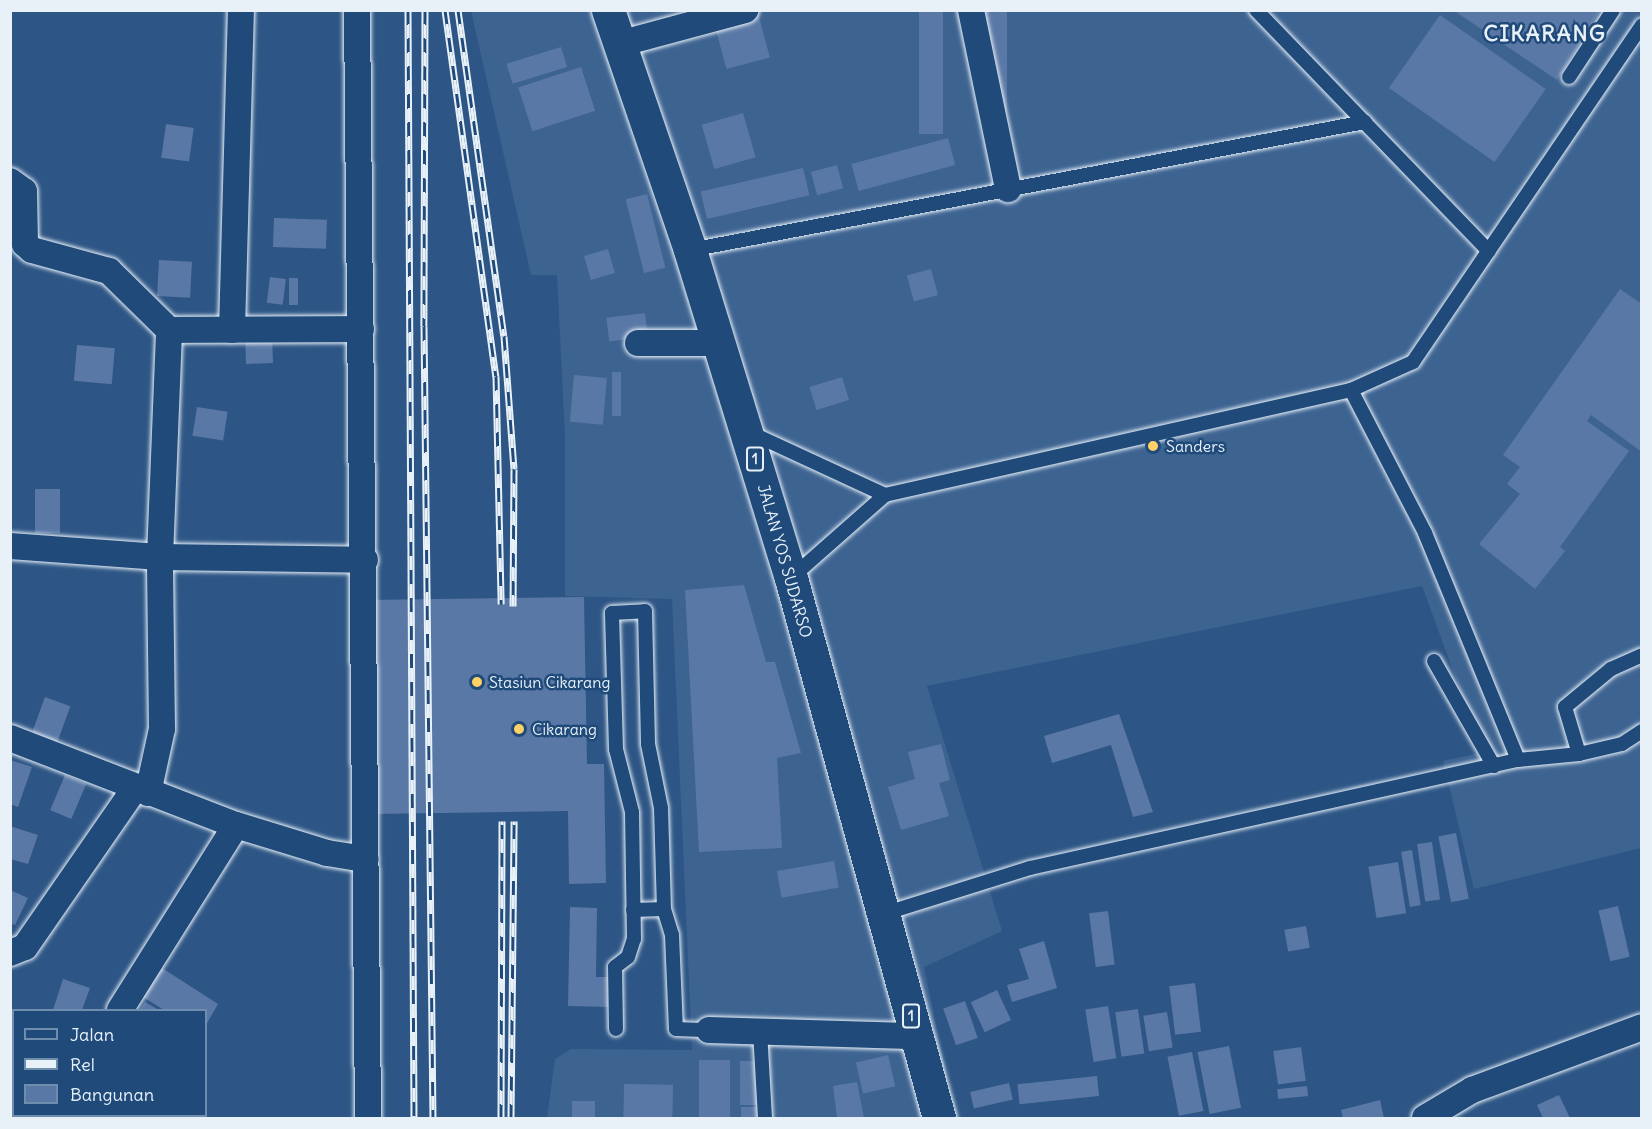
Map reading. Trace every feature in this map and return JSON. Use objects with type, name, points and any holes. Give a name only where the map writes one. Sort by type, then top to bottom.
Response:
[{"type":"highway","name":"JALAN YOS SUDARSO","points":[[608,10],[690,250],[791,578],[939,1119]]},
{"type":"street","points":[[232,330],[242,10]]},
{"type":"street","points":[[357,10],[368,1119]]},
{"type":"street","points":[[619,44],[745,10]]},
{"type":"street","points":[[971,10],[1008,189]]},
{"type":"street","points":[[10,181],[24,191],[24,241],[28,247],[109,271],[169,330],[361,329]]},
{"type":"street","points":[[10,953],[25,947],[141,790],[162,729],[160,557],[169,330]]},
{"type":"street","points":[[638,343],[718,343]]},
{"type":"street","points":[[10,546],[160,557],[364,560]]},
{"type":"street","points":[[10,738],[236,825],[327,853],[366,859]]},
{"type":"street","points":[[121,1009],[236,825]]},
{"type":"street","points":[[1425,1119],[1472,1090],[1641,1027]]},
{"type":"street","points":[[709,1030],[917,1036]]},
{"type":"lane","points":[[1256,10],[1489,250]]},
{"type":"lane","points":[[1569,77],[1614,10]]},
{"type":"lane","points":[[791,578],[885,495],[1352,390],[1413,362],[1641,25]]},
{"type":"lane","points":[[690,250],[1365,122]]},
{"type":"lane","points":[[1352,390],[1425,533],[1518,760]]},
{"type":"lane","points":[[746,431],[885,495]]},
{"type":"lane","points":[[616,1029],[615,967],[628,957],[633,910],[632,812],[616,749],[612,613],[645,611],[648,744],[661,808],[664,909],[672,935],[676,1029],[709,1030]]},
{"type":"lane","points":[[1579,754],[1564,707],[1611,669],[1641,655]]},
{"type":"lane","points":[[1434,662],[1494,766]]},
{"type":"lane","points":[[882,915],[1030,868],[1518,760],[1579,754],[1622,744],[1641,731]]},
{"type":"lane","points":[[633,910],[664,909]]},
{"type":"lane","points":[[760,1031],[765,1119]]},
{"type":"shaded area","points":[[471,11],[1641,11],[1641,848],[1474,889],[1443,761],[1483,752],[1422,586],[927,686],[1002,931],[924,967],[955,1118],[547,1118],[555,1059],[571,1049],[692,1050],[672,599],[565,596],[565,436],[557,275],[531,275]]},
{"type":"building","points":[[919,10],[943,10],[943,134],[919,134]]},
{"type":"building","points":[[980,10],[1007,10],[1007,112],[980,112]]},
{"type":"building","points":[[1453,10],[1600,10],[1557,80]]},
{"type":"building","points":[[758,13],[770,57],[726,69],[715,25]]},
{"type":"building","points":[[1440,15],[1546,89],[1495,162],[1389,88]]},
{"type":"building","points":[[561,47],[567,67],[513,84],[506,64]]},
{"type":"building","points":[[581,67],[595,111],[532,131],[518,87]]},
{"type":"building","points":[[743,113],[756,157],[714,169],[702,125]]},
{"type":"building","points":[[166,124],[194,128],[189,162],[161,158]]},
{"type":"building","points":[[948,138],[955,165],[859,191],[851,164]]},
{"type":"building","points":[[837,165],[843,188],[817,195],[811,172]]},
{"type":"building","points":[[803,168],[809,195],[707,219],[701,192]]},
{"type":"building","points":[[647,194],[665,268],[644,273],[626,199]]},
{"type":"building","points":[[274,218],[327,220],[326,249],[273,247]]},
{"type":"building","points":[[608,249],[615,273],[591,280],[584,256]]},
{"type":"building","points":[[159,260],[192,262],[190,298],[157,296]]},
{"type":"building","points":[[931,269],[938,295],[914,302],[907,275]]},
{"type":"building","points":[[270,277],[286,279],[283,305],[267,303]]},
{"type":"building","points":[[289,278],[298,278],[298,305],[289,305]]},
{"type":"building","points":[[1620,289],[1642,304],[1642,452],[1591,415],[1587,421],[1629,451],[1560,547],[1565,551],[1535,589],[1479,544],[1520,494],[1507,484],[1520,467],[1503,455]]},
{"type":"building","points":[[645,313],[648,337],[609,342],[606,318]]},
{"type":"building","points":[[272,334],[273,363],[246,364],[245,335]]},
{"type":"building","points":[[77,345],[115,348],[112,384],[74,381]]},
{"type":"building","points":[[612,372],[621,372],[621,416],[612,416]]},
{"type":"building","points":[[574,375],[607,378],[603,425],[570,422]]},
{"type":"building","points":[[842,377],[849,400],[817,410],[809,387]]},
{"type":"building","points":[[197,407],[228,412],[223,440],[192,436]]},
{"type":"building","points":[[35,489],[60,489],[60,533],[35,533]]},
{"type":"building","points":[[744,585],[766,662],[775,662],[801,753],[777,758],[782,848],[699,852],[685,590]]},
{"type":"building","name":"Stasiun Cikarang","points":[[584,597],[587,764],[604,764],[606,883],[569,884],[568,811],[371,814],[367,600]]},
{"type":"building","points":[[45,697],[70,706],[57,742],[32,733]]},
{"type":"building","points":[[1119,714],[1153,812],[1133,817],[1111,745],[1052,763],[1044,736]]},
{"type":"building","points":[[941,744],[950,780],[939,783],[949,816],[901,830],[888,787],[915,779],[908,752]]},
{"type":"building","points":[[10,760],[32,767],[18,807],[10,804]]},
{"type":"building","points":[[65,775],[86,784],[71,819],[50,810]]},
{"type":"building","points":[[10,826],[38,835],[28,864],[10,859]]},
{"type":"building","points":[[1456,833],[1469,899],[1451,902],[1438,836]]},
{"type":"building","points":[[1432,842],[1440,899],[1425,902],[1417,844]]},
{"type":"building","points":[[1412,850],[1421,905],[1410,907],[1401,852]]},
{"type":"building","points":[[834,861],[839,888],[782,898],[777,871]]},
{"type":"building","points":[[1398,862],[1406,913],[1377,918],[1368,867]]},
{"type":"building","points":[[10,890],[28,898],[15,925],[10,923]]},
{"type":"building","points":[[1618,906],[1630,957],[1610,961],[1599,910]]},
{"type":"building","points":[[570,907],[597,908],[596,977],[611,977],[610,1007],[568,1006]]},
{"type":"building","points":[[1108,911],[1115,965],[1096,967],[1089,913]]},
{"type":"building","points":[[1306,926],[1310,948],[1288,951],[1284,930]]},
{"type":"building","points":[[1044,941],[1057,988],[1012,1002],[1007,985],[1029,979],[1019,949]]},
{"type":"building","points":[[162,968],[218,1004],[207,1023],[207,1009],[162,1009],[143,997]]},
{"type":"building","points":[[63,979],[90,988],[82,1009],[53,1009]]},
{"type":"building","points":[[1195,983],[1201,1032],[1175,1035],[1169,986]]},
{"type":"building","points":[[997,990],[1011,1020],[985,1032],[971,1002]]},
{"type":"building","points":[[965,1001],[978,1038],[956,1045],[943,1008]]},
{"type":"building","points":[[145,1002],[157,1009],[141,1009]]},
{"type":"building","points":[[1108,1006],[1116,1058],[1094,1062],[1085,1010]]},
{"type":"building","points":[[1138,1009],[1144,1054],[1121,1057],[1115,1012]]},
{"type":"building","points":[[1167,1012],[1173,1048],[1149,1051],[1143,1016]]},
{"type":"building","points":[[1229,1046],[1241,1108],[1210,1114],[1198,1052]]},
{"type":"building","points":[[1301,1047],[1306,1081],[1278,1085],[1273,1051]]},
{"type":"building","points":[[1192,1052],[1203,1111],[1179,1116],[1167,1057]]},
{"type":"building","points":[[888,1055],[895,1086],[863,1094],[856,1062]]},
{"type":"building","points":[[699,1060],[730,1060],[730,1118],[699,1118]]},
{"type":"building","points":[[740,1061],[758,1061],[758,1105],[740,1105]]},
{"type":"building","points":[[1097,1076],[1099,1096],[1020,1104],[1017,1084]]},
{"type":"building","points":[[857,1082],[864,1118],[837,1118],[833,1086]]},
{"type":"building","points":[[1009,1083],[1013,1100],[974,1109],[970,1092]]},
{"type":"building","points":[[624,1084],[673,1085],[672,1118],[623,1118]]},
{"type":"building","points":[[1307,1086],[1308,1096],[1278,1099],[1277,1089]]},
{"type":"building","points":[[1559,1095],[1570,1118],[1543,1118],[1537,1105]]},
{"type":"building","points":[[1380,1100],[1384,1118],[1343,1118],[1341,1110]]},
{"type":"building","points":[[572,1101],[595,1101],[595,1118],[572,1118]]},
{"type":"building","points":[[741,1107],[759,1107],[759,1118],[741,1118]]},
{"type":"railway","points":[[408,10],[414,1118]]},
{"type":"railway","points":[[425,10],[424,326],[433,1118]]},
{"type":"railway","points":[[445,10],[496,376],[501,604]]},
{"type":"railway","points":[[458,10],[504,336],[514,469],[513,606]]},
{"type":"railway","points":[[501,1118],[502,821]]},
{"type":"railway","points":[[511,1118],[514,821]]},
{"type":"place","name":"Sanders","points":[[1153,446]]},
{"type":"place","name":"Stasiun Cikarang","points":[[477,682]]},
{"type":"place","name":"Cikarang","points":[[519,729]]},
{"type":"district","name":"CIKARANG","points":[[1545,34]]}]
